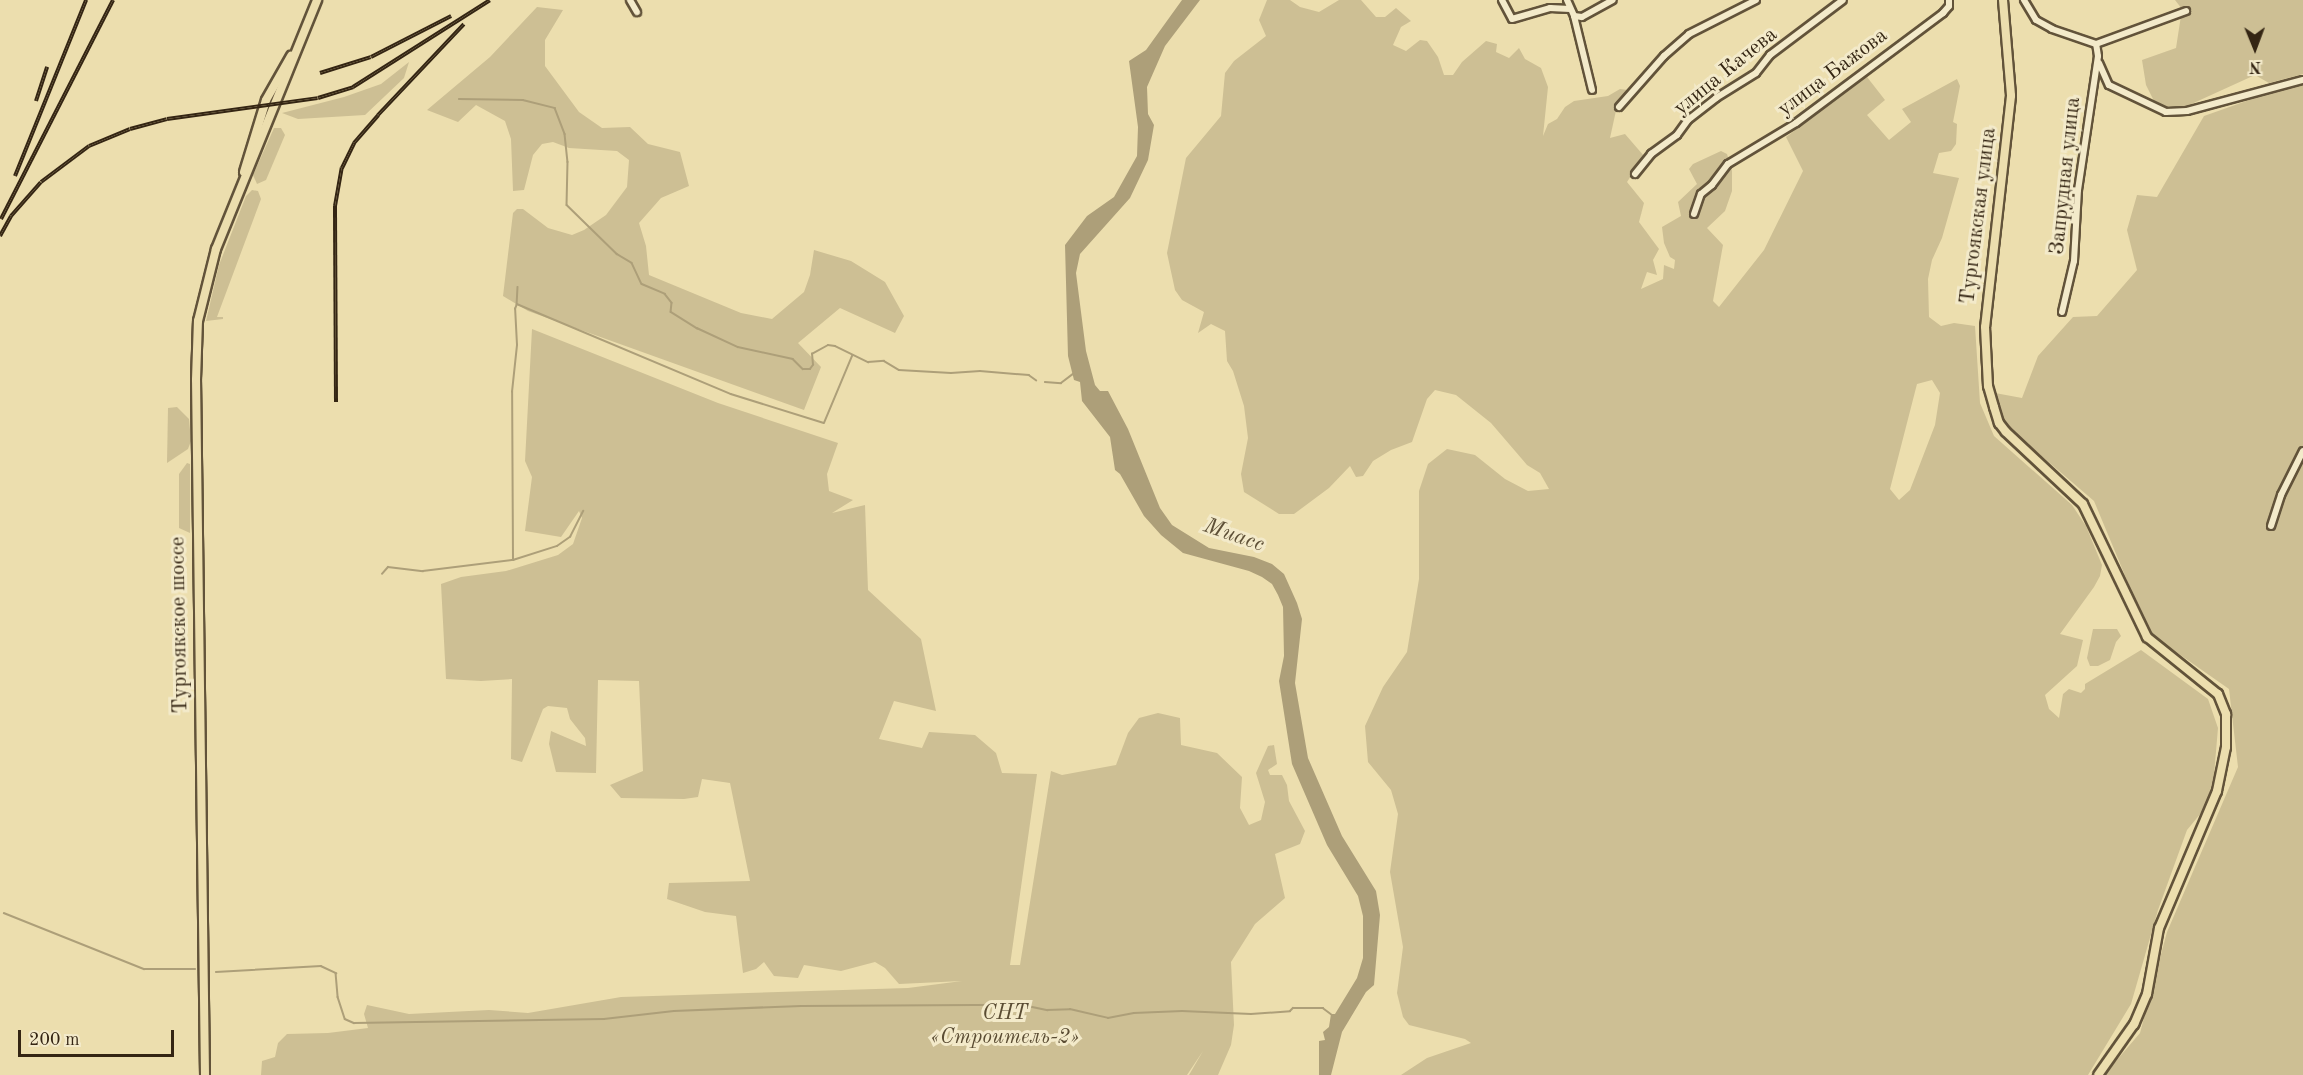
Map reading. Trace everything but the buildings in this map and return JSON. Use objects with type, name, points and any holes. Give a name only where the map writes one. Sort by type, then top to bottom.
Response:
[{"type":"main road","name":"Тургоякское шоссе","points":[[204,1075],[196,343],[204,289],[242,182],[266,99],[302,37],[316,0]]},
{"type":"main road","name":"Тургоякская улица","points":[[2003,0],[2011,96],[1985,327],[1988,386],[1999,423],[2084,504],[2147,637],[2218,694],[2226,714],[2226,747],[2217,791],[2159,928],[2146,994],[2134,1024],[2098,1075]]},
{"type":"street","points":[[630,0],[637,12]]},
{"type":"street","points":[[1502,0],[1512,19],[1550,9],[1569,9]]},
{"type":"street","points":[[1567,0],[1574,16],[1592,90]]},
{"type":"street","points":[[1574,16],[1582,17],[1613,0]]},
{"type":"street","points":[[1619,107],[1664,56],[1689,34],[1756,0]]},
{"type":"street","name":"улица Качева","points":[[1635,174],[1651,154],[1677,135],[1688,120],[1716,98],[1756,73],[1770,55],[1843,0]]},
{"type":"street","name":"улица Бажова","points":[[1694,214],[1701,194],[1712,185],[1728,164],[1796,123],[1943,13],[1949,6],[1949,0]]},
{"type":"street","points":[[2024,0],[2036,20],[2052,29],[2096,44],[2187,11]]},
{"type":"street","name":"Запрудная улица","points":[[2062,312],[2074,261],[2078,190],[2098,56],[2096,44]]},
{"type":"street","points":[[2098,56],[2101,71],[2109,85],[2166,112],[2187,111],[2303,80]]},
{"type":"street","points":[[2271,526],[2281,495],[2303,451]]},
{"type":"green space","points":[[1267,0],[1290,0],[1300,7],[1319,12],[1339,0],[1361,0],[1376,17],[1385,17],[1396,8],[1411,21],[1401,27],[1393,45],[1406,51],[1420,40],[1427,41],[1438,57],[1444,75],[1453,75],[1462,62],[1486,41],[1497,44],[1496,52],[1509,58],[1519,48],[1525,59],[1541,68],[1548,87],[1543,136],[1548,124],[1557,119],[1565,107],[1574,101],[1608,96],[1620,89],[1628,90],[1628,95],[1617,106],[1610,138],[1625,134],[1644,156],[1627,182],[1644,203],[1639,222],[1659,249],[1653,260],[1657,275],[1647,272],[1641,289],[1663,279],[1664,265],[1674,269],[1675,260],[1670,257],[1664,243],[1662,227],[1681,216],[1678,202],[1697,184],[1689,169],[1693,164],[1721,151],[1727,154],[1732,171],[1732,191],[1725,211],[1707,228],[1723,245],[1713,301],[1719,307],[1764,250],[1803,171],[1786,137],[1867,77],[1885,100],[1867,115],[1889,140],[1911,122],[1902,109],[1957,79],[1960,86],[1953,122],[1957,124],[1956,144],[1951,151],[1939,153],[1933,173],[1959,178],[1942,238],[1932,260],[1928,279],[1929,317],[1941,326],[1954,323],[1975,326],[1980,403],[1994,436],[2072,505],[2086,526],[2102,565],[2100,576],[2094,587],[2060,634],[2083,640],[2077,666],[2045,695],[2049,709],[2059,718],[2063,694],[2069,689],[2081,693],[2085,689],[2085,684],[2141,650],[2208,699],[2218,728],[2214,775],[2206,807],[2187,830],[2158,910],[2131,1004],[2088,1075],[1401,1075],[1427,1058],[1471,1043],[1465,1039],[1409,1025],[1403,1017],[1397,993],[1403,947],[1390,872],[1398,814],[1391,790],[1368,762],[1365,726],[1383,687],[1407,652],[1419,579],[1419,491],[1428,464],[1447,449],[1475,455],[1505,479],[1528,491],[1549,489],[1540,473],[1527,465],[1491,423],[1456,395],[1435,390],[1427,399],[1412,442],[1391,450],[1373,461],[1363,476],[1356,477],[1350,466],[1329,488],[1294,514],[1279,514],[1244,492],[1241,474],[1248,438],[1244,406],[1233,371],[1227,361],[1225,331],[1211,324],[1198,333],[1204,312],[1182,300],[1175,290],[1167,253],[1186,158],[1221,116],[1225,73],[1234,61],[1266,36],[1259,20]],"holes":[[[1932,380],[1940,393],[1935,425],[1910,490],[1899,500],[1890,489],[1917,384]]]},
{"type":"green space","points":[[2175,0],[2303,0],[2303,74],[2269,83],[2255,75],[2187,106],[2166,107],[2154,101],[2146,85],[2142,60],[2176,48],[2182,9]]},
{"type":"green space","points":[[537,7],[563,10],[545,40],[545,66],[579,112],[602,128],[630,127],[648,144],[680,152],[689,186],[661,198],[639,223],[646,246],[649,275],[741,313],[772,319],[804,292],[810,275],[814,250],[851,261],[885,282],[904,316],[895,333],[840,308],[798,343],[821,367],[804,410],[528,311],[503,296],[513,213],[517,209],[523,209],[548,228],[572,235],[606,215],[627,187],[629,160],[617,151],[569,148],[553,142],[542,144],[533,155],[524,190],[513,191],[511,139],[505,121],[476,105],[458,122],[427,110],[490,57]]},
{"type":"green space","points":[[409,62],[404,78],[365,115],[298,119],[282,113],[344,97],[381,84]]},
{"type":"green space","points":[[2303,84],[2303,1075],[2104,1075],[2140,1033],[2167,932],[2238,767],[2229,689],[2149,633],[2094,501],[2015,433],[2000,413],[1995,393],[2022,398],[2038,356],[2073,317],[2097,316],[2137,270],[2127,230],[2137,195],[2157,197],[2204,116],[2286,87]]},
{"type":"green space","points":[[274,128],[281,128],[285,135],[266,180],[257,184],[253,175]]},
{"type":"green space","points":[[252,190],[258,191],[261,199],[217,317],[223,317],[223,319],[206,321],[219,265],[246,196]]},
{"type":"green space","name":"СНТ «Строитель-2»","points":[[532,329],[718,403],[838,443],[827,474],[829,491],[853,500],[832,513],[865,505],[868,590],[921,639],[936,711],[894,701],[879,739],[922,748],[929,732],[975,735],[996,753],[1002,773],[1037,774],[1010,965],[1020,965],[1051,771],[1062,775],[1116,765],[1128,733],[1139,718],[1158,713],[1180,718],[1181,745],[1217,753],[1242,777],[1240,808],[1249,825],[1261,820],[1265,802],[1256,773],[1268,746],[1274,745],[1277,764],[1268,770],[1270,775],[1282,775],[1287,785],[1289,801],[1305,831],[1300,844],[1275,854],[1285,898],[1255,924],[1231,962],[1234,1025],[1231,1045],[1218,1075],[1189,1075],[1203,1051],[1187,1075],[261,1075],[262,1061],[275,1057],[278,1043],[287,1034],[328,1033],[368,1028],[364,1014],[367,1005],[409,1014],[489,1010],[528,1013],[621,997],[908,988],[962,981],[899,984],[885,968],[875,962],[841,971],[804,965],[798,978],[774,976],[764,962],[756,969],[743,973],[736,916],[705,912],[667,899],[669,883],[750,881],[730,783],[702,779],[698,797],[684,799],[621,798],[610,785],[643,771],[639,681],[598,680],[596,773],[556,772],[549,744],[551,731],[586,746],[585,738],[570,719],[567,708],[548,706],[543,709],[522,762],[511,759],[512,679],[481,681],[446,679],[441,584],[461,577],[506,571],[558,555],[573,544],[582,518],[579,511],[561,537],[525,531],[532,477],[525,461]]},
{"type":"green space","points":[[177,407],[189,419],[191,441],[188,449],[167,463],[168,408]]},
{"type":"green space","points":[[187,463],[190,464],[190,533],[179,528],[179,474]]},
{"type":"green space","points":[[2093,629],[2117,629],[2121,636],[2116,642],[2110,660],[2098,666],[2090,666],[2087,658]]},
{"type":"shaded area","name":"Миасс","points":[[1182,0],[1200,0],[1165,46],[1147,87],[1148,114],[1154,125],[1148,160],[1130,198],[1080,254],[1076,273],[1086,351],[1095,385],[1100,391],[1108,391],[1128,429],[1160,508],[1172,525],[1209,548],[1254,557],[1272,564],[1284,574],[1297,603],[1302,619],[1295,683],[1308,758],[1342,836],[1376,891],[1380,915],[1374,985],[1366,992],[1342,1032],[1331,1075],[1319,1075],[1319,1041],[1325,1040],[1323,1032],[1329,1027],[1331,1014],[1335,1014],[1357,978],[1363,958],[1363,916],[1358,896],[1327,845],[1292,764],[1279,681],[1284,656],[1283,607],[1272,584],[1262,577],[1249,571],[1183,553],[1161,535],[1144,516],[1120,474],[1115,470],[1110,437],[1082,401],[1080,382],[1074,380],[1068,356],[1065,245],[1087,216],[1114,197],[1137,156],[1138,127],[1129,61],[1146,50]]},
{"type":"waterway","points":[[459,99],[523,100],[555,108],[565,134],[568,162],[567,205],[617,254],[632,263],[642,284],[665,294],[672,303],[671,312],[697,328],[738,347],[793,359],[803,369],[810,369],[813,365],[812,354],[828,345],[835,346],[868,362],[884,361],[899,370],[951,373],[980,371],[1029,375],[1036,380]]},
{"type":"waterway","points":[[518,287],[517,304],[731,394],[824,423],[852,356]]},
{"type":"waterway","points":[[513,560],[512,392],[517,345],[515,309],[517,304]]},
{"type":"waterway","points":[[1045,382],[1061,383],[1073,374]]},
{"type":"waterway","points":[[382,574],[388,567],[423,571],[513,560],[557,546],[570,537],[583,511]]},
{"type":"waterway","points":[[4,913],[144,969],[195,969]]},
{"type":"waterway","points":[[216,972],[321,966],[336,973],[338,997],[345,1019],[354,1023],[604,1019],[674,1011],[801,1006],[1023,1005],[1047,1010],[1070,1009],[1108,1018],[1134,1013],[1182,1011],[1251,1014],[1290,1011],[1293,1008],[1323,1008],[1331,1014]]},
{"type":"railway","points":[[15,176],[86,0]]},
{"type":"railway","points":[[1,219],[113,0]]},
{"type":"railway","points":[[0,236],[11,216],[41,182],[89,146],[130,129],[167,119],[318,98],[353,87],[490,0]]},
{"type":"railway","points":[[320,73],[371,57],[451,16]]},
{"type":"railway","points":[[336,402],[335,206],[342,168],[354,143],[464,24]]},
{"type":"railway","points":[[36,101],[47,67]]}]
